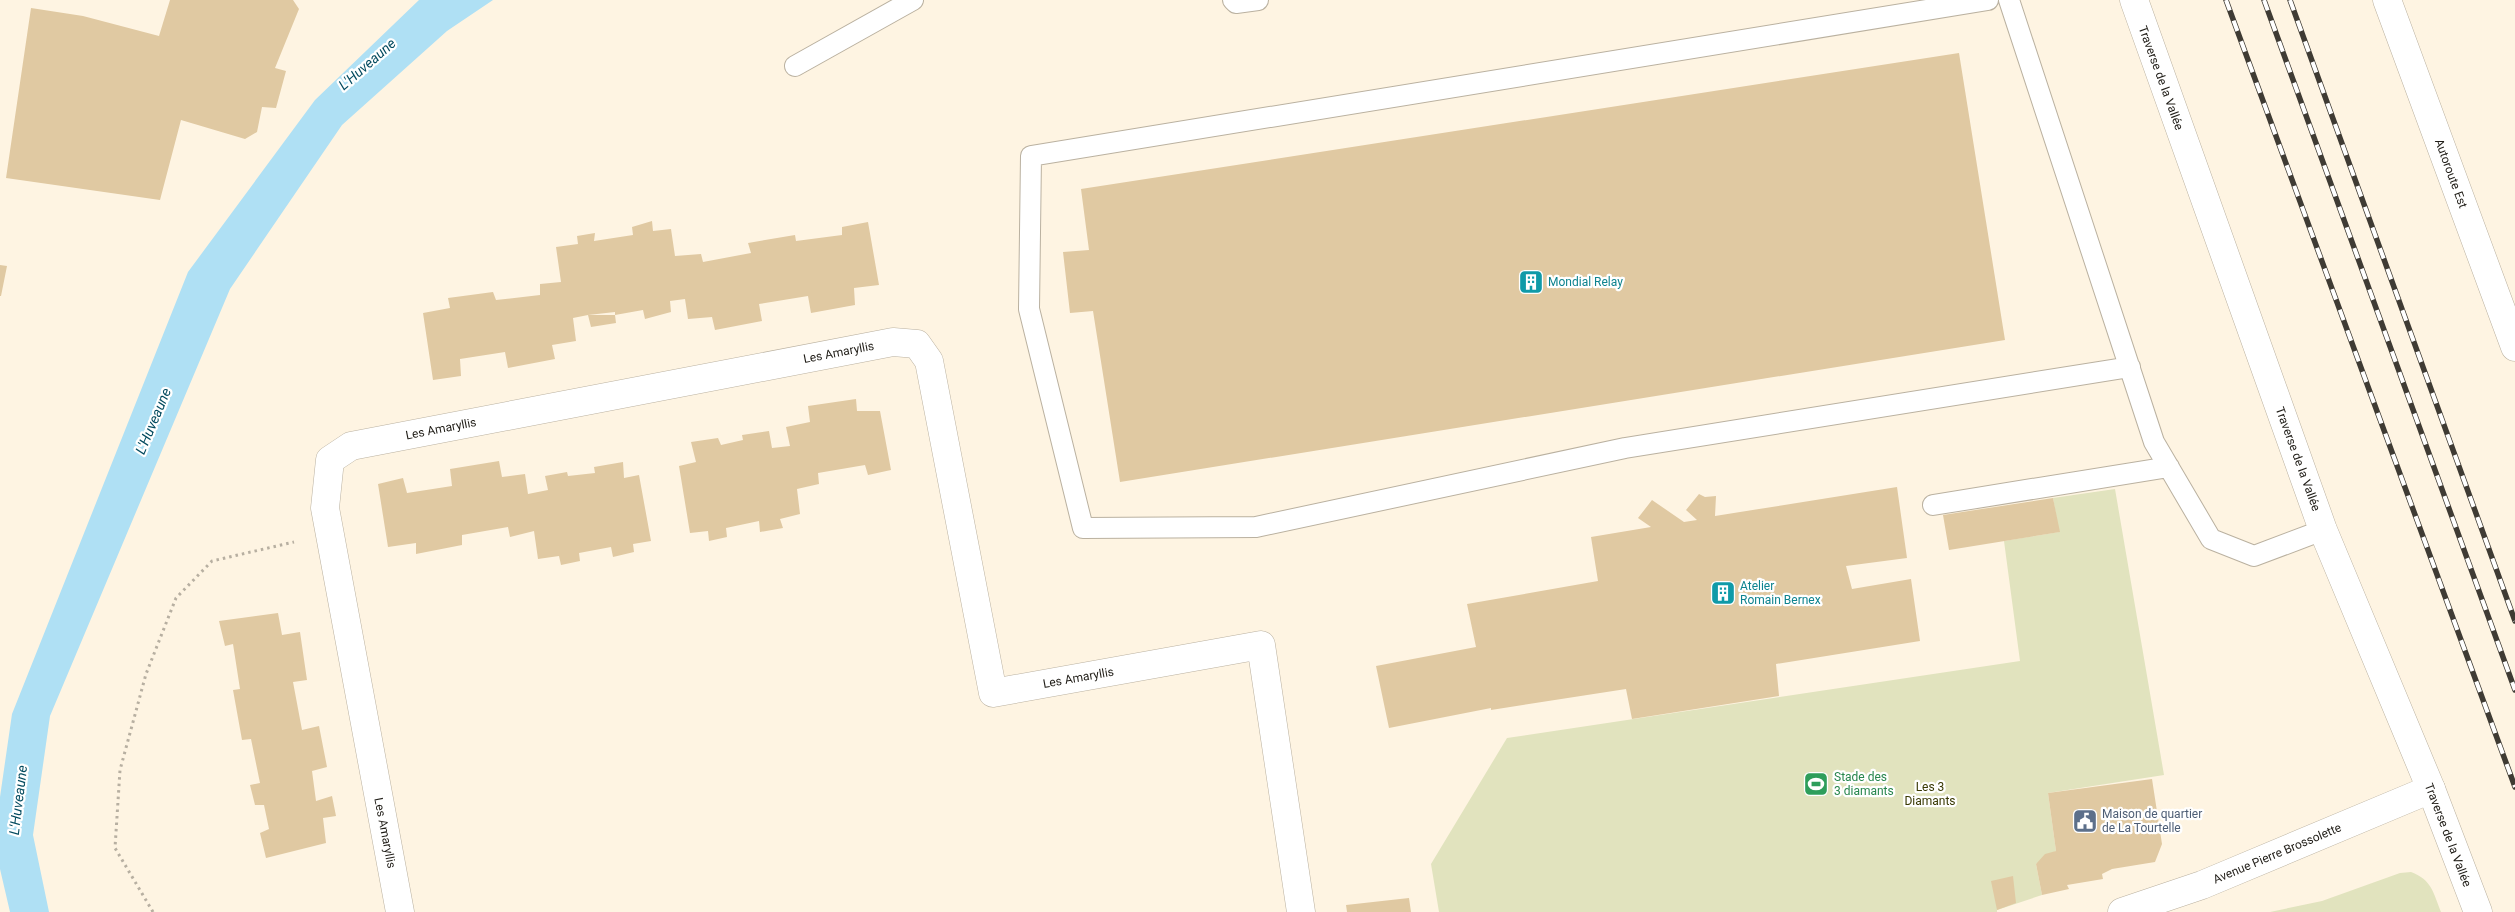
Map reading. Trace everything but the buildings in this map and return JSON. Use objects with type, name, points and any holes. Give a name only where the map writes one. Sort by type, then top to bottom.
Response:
[{"type":"main road","name":"Traverse de la Vallée","points":[[2134,0],[2323,530],[2431,789],[2478,912]]},
{"type":"main road","name":"Autoroute Est","points":[[2387,0],[2515,347]]},
{"type":"main road","name":"Les Amaryllis","points":[[400,912],[329,534],[325,508],[330,460],[352,446],[892,342],[917,344],[929,361],[993,693],[1261,645],[1301,912]]},
{"type":"main road","name":"Avenue Pierre Brossolette","points":[[2122,912],[2202,885],[2431,789]]},
{"type":"lane","points":[[795,66],[913,0]]},
{"type":"lane","points":[[1233,0],[1236,3],[1258,0]]},
{"type":"lane","points":[[1988,0],[1031,156],[1028,309],[1083,528],[1256,527],[1625,448],[2130,367]]},
{"type":"lane","points":[[2009,0],[2154,442],[2210,539],[2254,556],[2323,530]]},
{"type":"lane","points":[[1933,505],[2169,467]]},
{"type":"path","points":[[154,912],[116,848],[120,770],[146,674],[176,598],[212,561],[329,534]]},
{"type":"green space","name":"Les 3 Diamants","points":[[2115,489],[2164,775],[2048,793],[2056,851],[2036,864],[2042,895],[1997,910],[1997,912],[1439,912],[1431,864],[1507,738],[2020,661],[2004,541],[2059,532],[2053,498]]},
{"type":"green space","points":[[2411,872],[2428,883],[2441,912],[2270,912],[2322,901],[2400,873]]},
{"type":"water","name":"L'Huveaune","points":[[419,0],[493,0],[447,31],[342,125],[230,289],[50,716],[33,835],[49,912],[10,912],[0,869],[0,797],[12,714],[188,272],[315,100]]},
{"type":"railway","points":[[2226,0],[2515,787]]},
{"type":"railway","points":[[2264,0],[2515,690]]},
{"type":"railway","points":[[2290,0],[2515,621]]},
{"type":"place","name":"Mondial Relay","points":[[1531,282]]},
{"type":"place","name":"Atelier Romain Bernex","points":[[1723,593]]},
{"type":"place","name":"Stade des 3 diamants","points":[[1816,784]]},
{"type":"place","name":"Maison de quartier de La Tourtelle","points":[[2085,821]]}]
